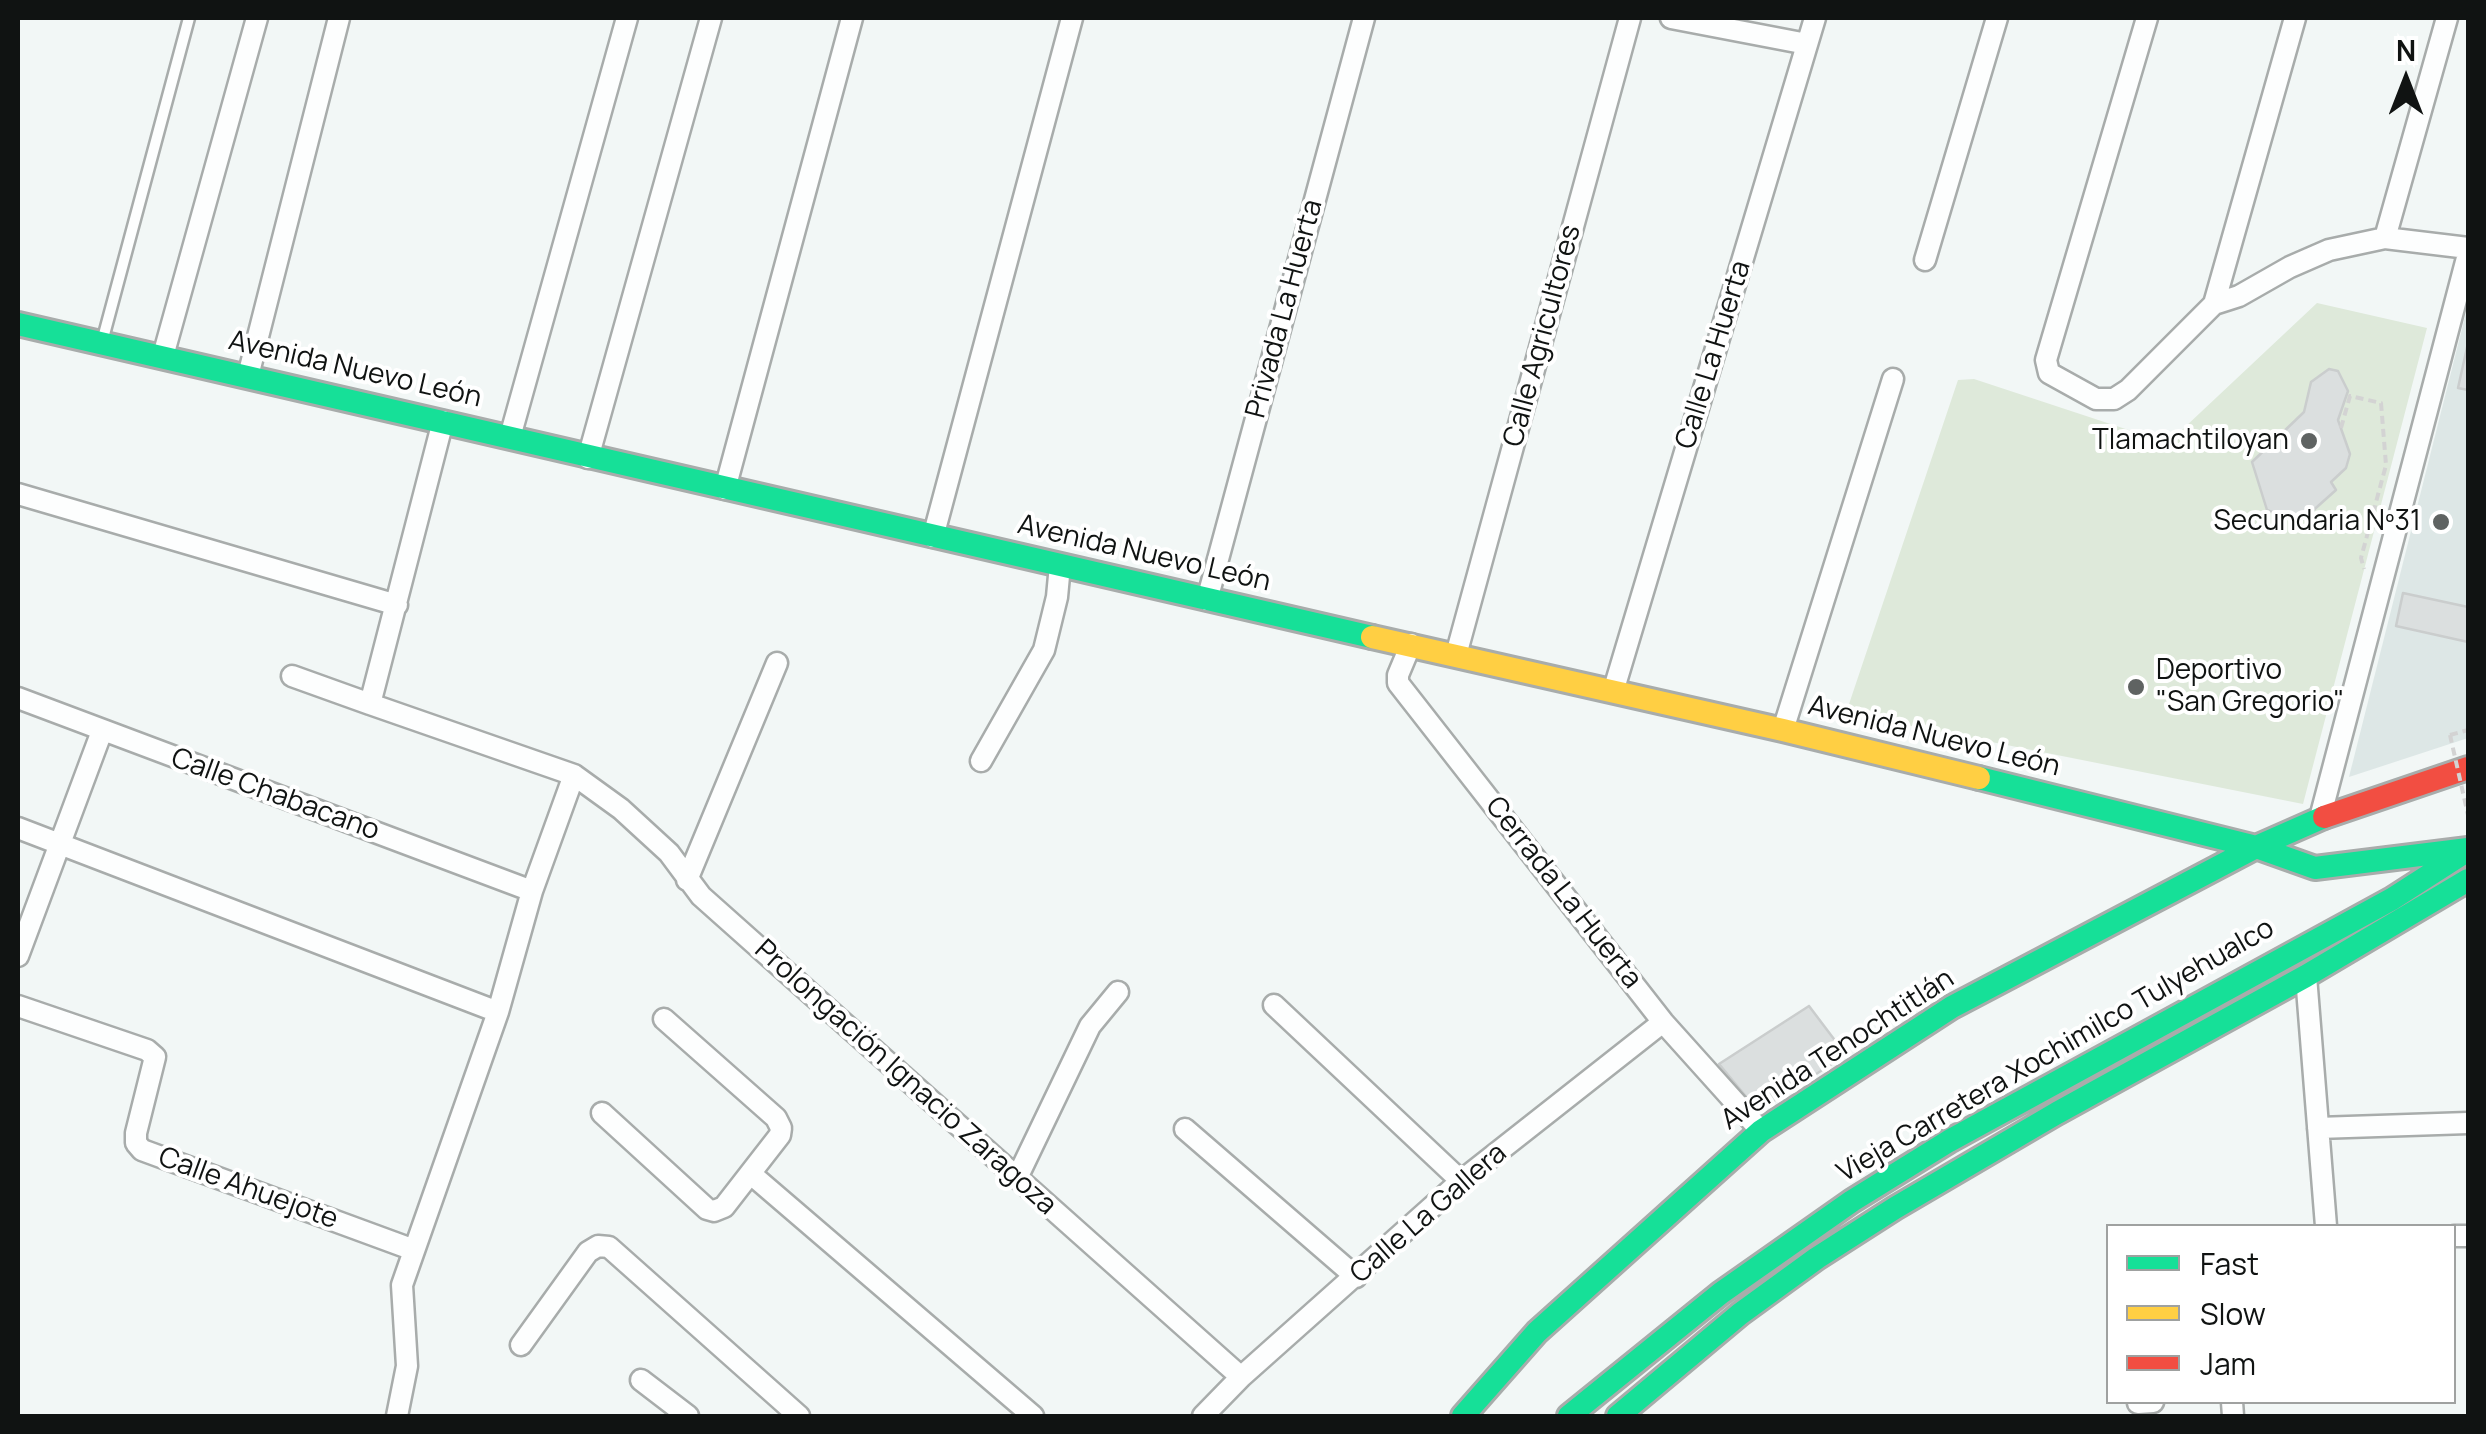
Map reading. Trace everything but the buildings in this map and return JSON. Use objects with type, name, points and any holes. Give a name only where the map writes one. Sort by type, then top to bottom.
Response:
[{"type":"street","points":[[163,356],[257,18]]},
{"type":"street","points":[[248,376],[339,18]]},
{"type":"street","points":[[510,437],[627,18]]},
{"type":"street","points":[[588,458],[711,18]]},
{"type":"street","points":[[725,489],[852,18]]},
{"type":"street","points":[[933,537],[1072,18]]},
{"type":"street","name":"Privada La Huerta","points":[[1207,600],[1364,18]]},
{"type":"street","name":"Calle Agricultores","points":[[1456,655],[1630,18]]},
{"type":"street","points":[[1671,18],[1807,44]]},
{"type":"street","name":"Calle La Huerta","points":[[1614,692],[1815,18]]},
{"type":"street","points":[[1925,260],[1997,18]]},
{"type":"street","points":[[2147,18],[2046,360],[2049,372],[2096,400],[2114,400],[2214,304],[2239,296],[2329,250],[2385,238],[2468,251],[2320,818]]},
{"type":"street","points":[[2214,304],[2294,18]]},
{"type":"street","points":[[2385,238],[2447,18]]},
{"type":"street","name":"Avenida Nuevo León","points":[[18,324],[1783,730],[2256,847],[2315,868],[2464,864]]},
{"type":"street","points":[[1783,730],[1894,379]]},
{"type":"street","points":[[370,704],[443,421]]},
{"type":"street","points":[[18,494],[396,604]]},
{"type":"street","points":[[981,760],[1044,650],[1060,566]]},
{"type":"street","name":"Cerrada La Huerta","points":[[1412,644],[1398,683],[1663,1022],[1761,1131]]},
{"type":"street","points":[[687,880],[777,664]]},
{"type":"street","name":"Prolongación Ignacio Zaragoza","points":[[292,676],[574,776],[621,808],[669,853],[700,896],[1242,1377]]},
{"type":"street","name":"Calle Chabacano","points":[[18,698],[532,891]]},
{"type":"street","points":[[18,956],[102,731]]},
{"type":"street","name":"Avenida Tenochtitlán","points":[[1463,1416],[1537,1332],[1761,1131],[1952,1007],[2256,847],[2320,818],[2468,768]]},
{"type":"street","points":[[397,1416],[407,1366],[400,1296],[498,1012],[532,891],[574,776]]},
{"type":"street","points":[[18,828],[498,1012]]},
{"type":"street","points":[[1618,1416],[1740,1314],[1817,1258],[2058,1113],[2306,976],[2464,864]]},
{"type":"street","name":"Vieja Carretera Xochimilco Tulyehualco","points":[[1569,1416],[1721,1293],[1852,1201],[1949,1141],[2392,899],[2464,864]]},
{"type":"street","points":[[2306,976],[2326,1224]]},
{"type":"street","points":[[1017,1178],[1090,1026],[1118,992]]},
{"type":"street","points":[[1274,1005],[1461,1181]]},
{"type":"street","name":"Calle Ahuejote","points":[[18,1006],[147,1050],[154,1058],[136,1133],[142,1150],[414,1250]]},
{"type":"street","points":[[602,1114],[707,1209],[714,1211],[724,1206],[780,1135],[782,1128],[776,1118],[664,1019]]},
{"type":"street","name":"Calle La Gallera","points":[[1203,1416],[1461,1181],[1663,1022]]},
{"type":"street","points":[[2318,1128],[2468,1122]]},
{"type":"street","points":[[1185,1129],[1356,1278]]},
{"type":"street","points":[[751,1174],[1033,1416]]},
{"type":"street","points":[[522,1345],[588,1252],[598,1246],[609,1247],[800,1416]]},
{"type":"street","points":[[641,1380],[688,1416]]},
{"type":"lane","points":[[102,343],[189,18]]},
{"type":"path","points":[[2341,428],[2350,396],[2381,404],[2386,465],[2361,564],[2379,592]]},
{"type":"path","points":[[2468,730],[2450,736],[2468,815]]},
{"type":"shaded area","name":"Secundaria Nº31","points":[[2468,305],[2468,738],[2349,777]]},
{"type":"green space","points":[[2317,303],[2427,328],[2303,804],[1846,713],[1958,380],[1974,379],[2168,443]]},
{"type":"traffic: fast","points":[[18,324],[1372,637]]},
{"type":"traffic: fast","points":[[1979,778],[2256,847],[2315,868],[2468,849]]},
{"type":"traffic: fast","points":[[1463,1416],[1537,1332],[1761,1131],[1952,1007],[2256,847],[2324,817]]},
{"type":"traffic: fast","points":[[1569,1416],[1721,1293],[1852,1201],[1949,1141],[2392,899],[2462,854]]},
{"type":"traffic: fast","points":[[1618,1416],[1740,1314],[1895,1208],[2468,880]]},
{"type":"traffic: slow","points":[[1372,637],[1979,778]]},
{"type":"traffic: jam","points":[[2324,817],[2468,768]]},
{"type":"place","name":"Tlamachtiloyan","points":[[2309,441]]},
{"type":"place","name":"Secundaria Nº31","points":[[2441,522]]},
{"type":"place","name":"Deportivo \"San Gregorio\"","points":[[2136,687]]}]
